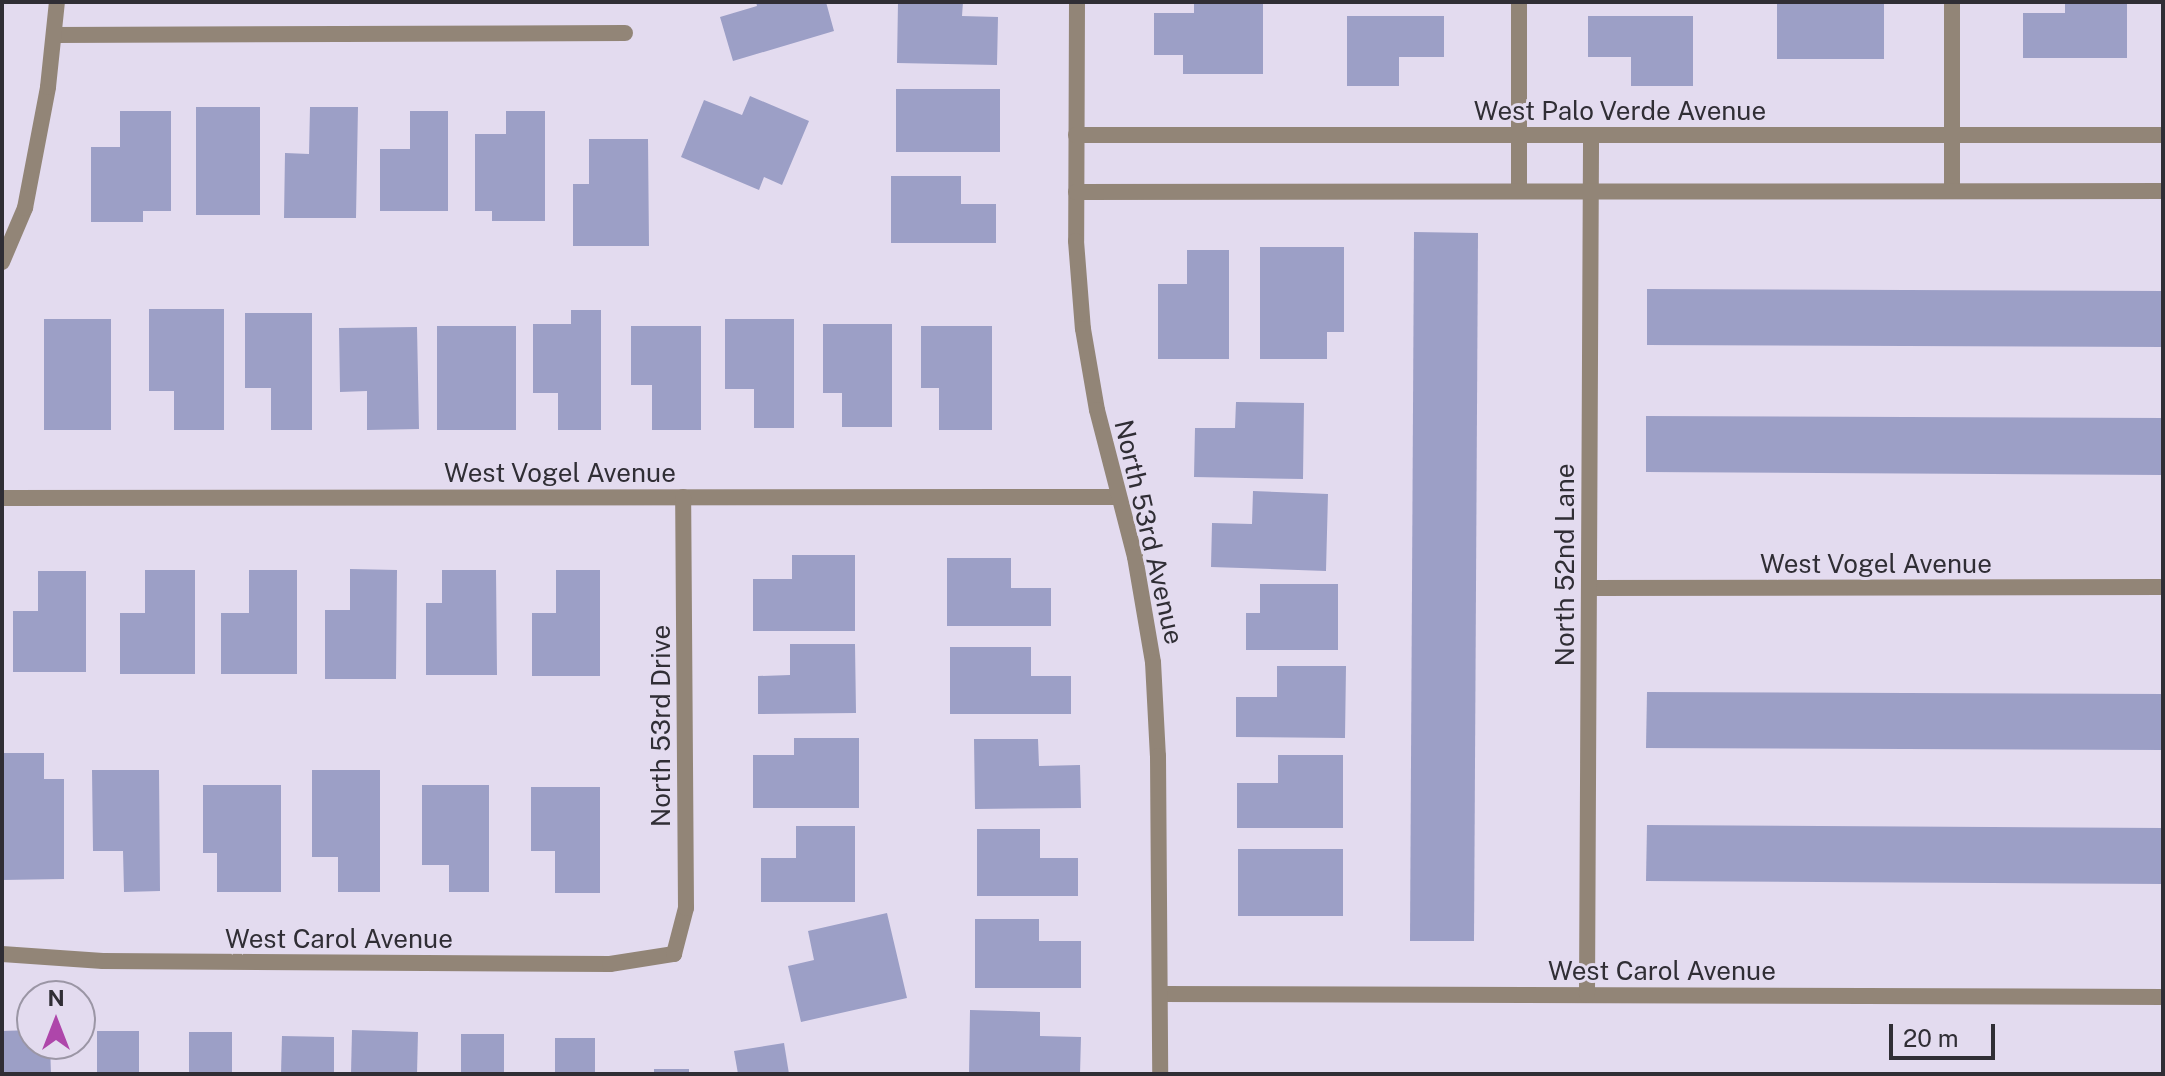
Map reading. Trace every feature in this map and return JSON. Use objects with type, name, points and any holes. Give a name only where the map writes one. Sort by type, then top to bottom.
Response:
[{"type":"street","points":[[2,262],[25,208],[48,87],[57,2]]},
{"type":"street","name":"North 53rd Avenue","points":[[1077,2],[1076,192],[1083,329],[1118,497],[1135,557],[1153,662],[1158,756],[1160,1074]]},
{"type":"street","points":[[1519,2],[1519,191]]},
{"type":"street","points":[[1952,2],[1952,191]]},
{"type":"street","points":[[54,35],[625,33]]},
{"type":"street","name":"West Palo Verde Avenue","points":[[1076,135],[2163,135]]},
{"type":"street","name":"North 52nd Lane","points":[[1587,995],[1591,135]]},
{"type":"street","points":[[1076,192],[2163,191]]},
{"type":"street","name":"North 53rd Drive","points":[[674,954],[686,908],[683,497]]},
{"type":"street","name":"West Vogel Avenue","points":[[2,498],[1118,497]]},
{"type":"street","name":"West Vogel Avenue","points":[[1589,588],[2163,587]]},
{"type":"street","name":"West Carol Avenue","points":[[2,954],[103,961],[610,964],[674,954]]},
{"type":"street","name":"West Carol Avenue","points":[[1160,994],[2163,997]]},
{"type":"building","points":[[756,2],[826,2],[834,31],[733,61],[720,17],[757,6]]},
{"type":"building","points":[[898,2],[963,2],[962,16],[998,17],[997,65],[897,63]]},
{"type":"building","points":[[1194,2],[1263,2],[1263,74],[1183,74],[1183,55],[1154,55],[1154,13],[1194,13]]},
{"type":"building","points":[[1777,2],[1884,2],[1884,59],[1777,59]]},
{"type":"building","points":[[2065,2],[2127,2],[2127,58],[2023,58],[2023,13],[2065,13]]},
{"type":"building","points":[[1347,16],[1444,16],[1444,57],[1399,57],[1399,86],[1347,86]]},
{"type":"building","points":[[1588,16],[1693,16],[1693,86],[1631,86],[1631,57],[1588,57]]},
{"type":"building","points":[[896,89],[1000,89],[1000,152],[896,152]]},
{"type":"building","points":[[750,96],[809,121],[782,185],[764,177],[759,190],[681,157],[704,100],[742,115]]},
{"type":"building","points":[[196,107],[260,107],[260,215],[196,215]]},
{"type":"building","points":[[310,107],[358,107],[356,218],[284,218],[285,153],[309,154]]},
{"type":"building","points":[[120,111],[171,111],[171,211],[143,211],[143,222],[91,222],[91,147],[120,147]]},
{"type":"building","points":[[410,111],[448,111],[448,211],[380,211],[380,149],[410,149]]},
{"type":"building","points":[[506,111],[545,111],[545,221],[492,221],[492,211],[475,211],[475,134],[506,134]]},
{"type":"building","points":[[589,139],[648,139],[649,246],[573,246],[573,184],[589,184]]},
{"type":"building","points":[[891,176],[961,176],[961,204],[996,204],[996,243],[891,243]]},
{"type":"building","points":[[1414,232],[1478,233],[1474,941],[1410,941]]},
{"type":"building","points":[[1260,247],[1344,247],[1344,332],[1327,332],[1327,359],[1260,359]]},
{"type":"building","points":[[1187,250],[1229,250],[1229,359],[1158,359],[1158,284],[1187,284]]},
{"type":"building","points":[[1647,289],[2163,291],[2163,347],[1647,345]]},
{"type":"building","points":[[149,309],[224,309],[224,430],[174,430],[174,391],[149,391]]},
{"type":"building","points":[[571,310],[601,310],[601,430],[558,430],[558,393],[533,393],[533,324],[571,324]]},
{"type":"building","points":[[245,313],[312,313],[312,430],[271,430],[271,388],[245,388]]},
{"type":"building","points":[[44,319],[111,319],[111,430],[44,430]]},
{"type":"building","points":[[725,319],[794,319],[794,428],[754,428],[754,389],[725,389]]},
{"type":"building","points":[[823,324],[892,324],[892,427],[842,427],[842,393],[823,393]]},
{"type":"building","points":[[437,326],[516,326],[516,430],[437,430]]},
{"type":"building","points":[[631,326],[701,326],[701,430],[652,430],[652,385],[631,385]]},
{"type":"building","points":[[921,326],[992,326],[992,430],[939,430],[939,388],[921,388]]},
{"type":"building","points":[[417,327],[419,429],[367,430],[367,391],[340,392],[339,328]]},
{"type":"building","points":[[1236,402],[1304,403],[1303,479],[1194,477],[1195,428],[1235,428]]},
{"type":"building","points":[[1646,416],[2163,418],[2163,475],[1646,472]]},
{"type":"building","points":[[1253,491],[1328,494],[1326,571],[1211,567],[1212,523],[1252,524]]},
{"type":"building","points":[[792,555],[855,555],[855,631],[753,631],[753,579],[792,579]]},
{"type":"building","points":[[947,558],[1011,558],[1011,588],[1051,588],[1051,626],[947,626]]},
{"type":"building","points":[[350,569],[397,570],[396,679],[325,679],[325,610],[350,610]]},
{"type":"building","points":[[145,570],[195,570],[195,674],[120,674],[120,613],[145,613]]},
{"type":"building","points":[[249,570],[297,570],[297,674],[221,674],[221,613],[249,613]]},
{"type":"building","points":[[442,570],[496,570],[497,675],[426,675],[426,603],[442,603]]},
{"type":"building","points":[[556,570],[600,570],[600,676],[532,676],[532,613],[556,613]]},
{"type":"building","points":[[38,571],[86,571],[86,672],[13,672],[13,611],[38,611]]},
{"type":"building","points":[[1260,584],[1338,584],[1338,650],[1246,650],[1246,613],[1260,613]]},
{"type":"building","points":[[790,644],[855,644],[856,713],[758,714],[758,676],[790,675]]},
{"type":"building","points":[[950,647],[1031,647],[1031,676],[1071,676],[1071,714],[950,714]]},
{"type":"building","points":[[1277,666],[1346,666],[1345,738],[1236,737],[1236,697],[1277,697]]},
{"type":"building","points":[[1647,692],[2163,694],[2163,750],[1646,748]]},
{"type":"building","points":[[794,738],[859,738],[859,808],[753,808],[753,755],[794,755]]},
{"type":"building","points":[[974,739],[1038,739],[1039,766],[1080,765],[1081,808],[975,809]]},
{"type":"building","points":[[2,753],[44,753],[44,779],[64,779],[64,879],[2,880]]},
{"type":"building","points":[[1278,755],[1343,755],[1343,828],[1237,828],[1237,783],[1278,783]]},
{"type":"building","points":[[92,770],[159,770],[160,891],[124,892],[123,851],[93,851]]},
{"type":"building","points":[[312,770],[380,770],[380,892],[338,892],[338,857],[312,857]]},
{"type":"building","points":[[203,785],[281,785],[281,892],[217,892],[217,853],[203,853]]},
{"type":"building","points":[[422,785],[489,785],[489,892],[449,892],[449,865],[422,865]]},
{"type":"building","points":[[531,787],[600,787],[600,893],[555,893],[555,851],[531,851]]},
{"type":"building","points":[[1647,825],[2163,828],[2163,884],[1646,881]]},
{"type":"building","points":[[796,826],[855,826],[855,902],[761,902],[761,858],[796,858]]},
{"type":"building","points":[[977,829],[1040,829],[1040,858],[1078,858],[1078,896],[977,896]]},
{"type":"building","points":[[1238,849],[1343,849],[1343,916],[1238,916]]},
{"type":"building","points":[[887,913],[907,998],[801,1022],[788,966],[814,960],[808,931]]},
{"type":"building","points":[[975,919],[1039,919],[1039,941],[1081,941],[1081,988],[975,988]]},
{"type":"building","points":[[970,1010],[1040,1012],[1040,1036],[1081,1037],[1080,1074],[969,1074]]},
{"type":"building","points":[[352,1030],[418,1032],[417,1074],[351,1074]]},
{"type":"building","points":[[2,1031],[16,1031],[16,1060],[51,1060],[51,1074],[2,1074]]},
{"type":"building","points":[[97,1031],[139,1031],[139,1074],[97,1074]]},
{"type":"building","points":[[189,1032],[232,1032],[232,1074],[189,1074]]},
{"type":"building","points":[[461,1034],[504,1034],[504,1074],[461,1074]]},
{"type":"building","points":[[282,1036],[334,1037],[334,1074],[281,1074]]},
{"type":"building","points":[[555,1038],[595,1038],[595,1074],[555,1074]]},
{"type":"building","points":[[784,1043],[789,1074],[738,1074],[734,1051]]},
{"type":"building","points":[[654,1069],[689,1069],[689,1074],[654,1074]]}]
